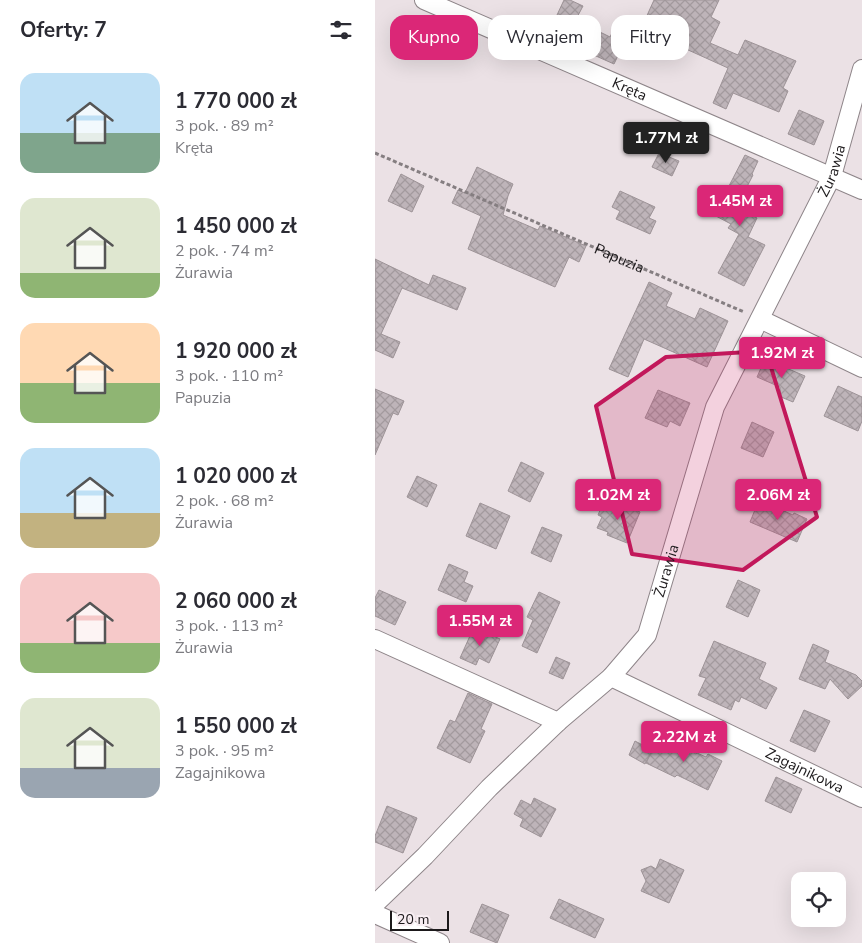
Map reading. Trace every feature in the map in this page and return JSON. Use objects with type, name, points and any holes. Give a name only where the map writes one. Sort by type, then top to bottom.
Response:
[{"type":"street","name":"Kręta","points":[[424,0],[862,190]]},
{"type":"street","name":"Żurawia","points":[[375,904],[425,856],[489,788],[558,722],[611,677],[647,636],[715,407],[831,176],[862,69]]},
{"type":"street","points":[[760,319],[862,368]]},
{"type":"street","points":[[375,639],[558,722]]},
{"type":"street","name":"Zagajnikowa","points":[[611,677],[862,798]]},
{"type":"street","points":[[375,914],[440,943]]},
{"type":"path","name":"Papuzia","points":[[375,154],[760,319]]},
{"type":"highlighted area","points":[[766,351],[817,517],[743,570],[632,554],[596,406],[666,357]]},
{"type":"building","points":[[564,0],[570,0],[583,6],[578,15],[557,15]]},
{"type":"building","points":[[654,0],[719,0],[711,17],[720,22],[710,43],[738,55],[745,40],[796,61],[783,88],[788,91],[779,112],[733,93],[726,109],[713,103],[728,68],[689,50],[689,15],[647,15]]},
{"type":"building","points":[[601,32],[610,37],[611,35],[611,60],[616,60],[614,64],[601,58]]},
{"type":"building","points":[[799,110],[824,121],[814,145],[788,134]]},
{"type":"building","points":[[659,153],[679,161],[672,176],[652,167]]},
{"type":"building","points":[[745,155],[758,161],[736,208],[757,218],[748,237],[765,245],[744,286],[718,273],[739,234],[728,228],[731,224],[714,215]]},
{"type":"building","points":[[477,167],[513,184],[503,215],[538,230],[540,226],[586,246],[579,262],[569,257],[555,287],[468,249],[481,216],[452,203],[458,190],[465,193]]},
{"type":"building","points":[[401,174],[424,186],[412,212],[388,201]]},
{"type":"building","points":[[620,191],[655,207],[649,218],[656,221],[650,234],[616,219],[620,211],[612,207]]},
{"type":"building","points":[[375,259],[429,285],[433,275],[466,288],[457,310],[402,288],[381,334],[400,342],[393,358],[375,350]]},
{"type":"building","points":[[649,282],[672,293],[666,306],[695,319],[700,308],[728,321],[707,367],[644,339],[628,377],[609,369]]},
{"type":"building","points":[[765,359],[805,376],[793,402],[781,397],[780,387],[757,377]]},
{"type":"building","points":[[838,386],[862,397],[862,421],[858,431],[824,416]]},
{"type":"building","points":[[375,389],[404,401],[398,415],[393,413],[375,455]]},
{"type":"building","points":[[658,390],[690,403],[680,426],[670,421],[667,427],[645,418]]},
{"type":"building","points":[[752,422],[774,432],[763,457],[741,448]]},
{"type":"building","points":[[521,462],[544,473],[530,502],[508,491]]},
{"type":"building","points":[[417,476],[437,485],[427,507],[407,497]]},
{"type":"building","points":[[759,500],[807,519],[797,542],[750,522]]},
{"type":"building","points":[[604,501],[624,509],[626,506],[640,512],[627,543],[607,535],[608,532],[597,528],[602,517],[598,515]]},
{"type":"building","points":[[480,503],[510,516],[496,549],[466,536]]},
{"type":"building","points":[[542,527],[562,535],[551,562],[531,553]]},
{"type":"building","points":[[449,564],[468,572],[464,582],[473,586],[466,602],[438,590]]},
{"type":"building","points":[[738,580],[760,590],[748,617],[726,607]]},
{"type":"building","points":[[379,590],[406,602],[395,625],[375,616],[375,598]]},
{"type":"building","points":[[539,592],[560,602],[537,653],[522,646],[533,620],[527,617]]},
{"type":"building","points":[[474,627],[500,639],[489,663],[479,658],[476,665],[460,658]]},
{"type":"building","points":[[714,641],[766,663],[759,679],[777,688],[766,709],[741,697],[739,702],[735,700],[731,710],[698,695],[706,678],[699,676]]},
{"type":"building","points":[[813,644],[829,651],[825,662],[856,675],[862,681],[862,686],[848,699],[830,679],[825,689],[799,679]]},
{"type":"building","points":[[556,657],[570,663],[563,679],[549,673]]},
{"type":"building","points":[[468,693],[492,704],[481,729],[485,731],[470,763],[437,748],[450,720],[455,722]]},
{"type":"building","points":[[804,710],[830,721],[815,752],[790,741]]},
{"type":"building","points":[[660,735],[696,754],[706,757],[708,754],[722,761],[708,790],[646,763]]},
{"type":"building","points":[[635,741],[652,750],[645,764],[629,755]]},
{"type":"building","points":[[776,777],[802,789],[791,813],[765,801]]},
{"type":"building","points":[[534,798],[556,809],[541,837],[520,826],[523,819],[514,814],[521,800],[531,805]]},
{"type":"building","points":[[387,806],[417,818],[403,853],[375,842],[375,836]]},
{"type":"building","points":[[660,859],[684,870],[669,903],[641,891],[646,881],[641,870],[651,866],[656,869]]},
{"type":"building","points":[[559,899],[604,919],[595,938],[550,918]]},
{"type":"building","points":[[482,904],[509,915],[497,943],[470,932]]}]
